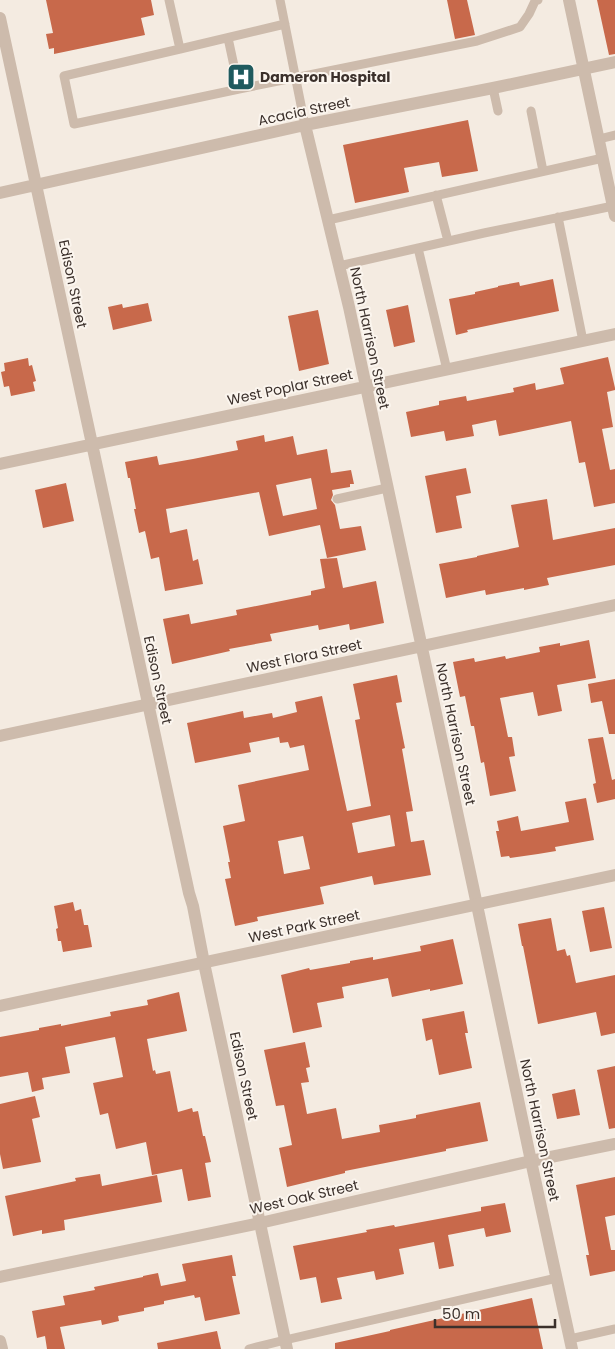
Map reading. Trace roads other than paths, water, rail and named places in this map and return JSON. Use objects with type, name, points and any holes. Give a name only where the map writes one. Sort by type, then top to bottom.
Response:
[{"type":"street","points":[[568,0],[602,158],[611,173],[614,211]]},
{"type":"street","name":"Edison Street","points":[[0,18],[286,1344]]},
{"type":"street","name":"Acacia Street","points":[[0,193],[305,126],[615,62]]},
{"type":"street","name":"North Harrison Street","points":[[305,126],[349,306],[571,1344]]},
{"type":"street","name":"West Poplar Street","points":[[0,464],[615,334]]},
{"type":"street","name":"West Flora Street","points":[[0,736],[615,604]]},
{"type":"street","name":"West Park Street","points":[[0,1006],[615,875]]},
{"type":"street","name":"West Oak Street","points":[[0,1277],[260,1223],[531,1161],[615,1144]]},
{"type":"street","points":[[0,1342],[2,1349]]},
{"type":"lane","points":[[169,0],[180,49]]},
{"type":"lane","points":[[280,0],[305,126]]},
{"type":"lane","points":[[285,24],[64,76],[74,124],[477,41],[520,27],[535,1],[538,0]]},
{"type":"lane","points":[[228,38],[238,89]]},
{"type":"lane","points":[[492,88],[498,111]]},
{"type":"lane","points":[[530,111],[543,171]]},
{"type":"lane","points":[[598,139],[615,136]]},
{"type":"lane","points":[[328,220],[602,158]]},
{"type":"lane","points":[[436,195],[448,241]]},
{"type":"lane","points":[[339,266],[558,217],[614,211]]},
{"type":"lane","points":[[558,217],[583,341]]},
{"type":"lane","points":[[418,248],[447,370]]},
{"type":"lane","points":[[337,499],[387,488]]},
{"type":"lane","points":[[249,1349],[286,1344],[557,1278]]},
{"type":"lane","points":[[571,1344],[615,1328]]},
{"type":"place","name":"Dameron Hospital","points":[[241,77]]}]
